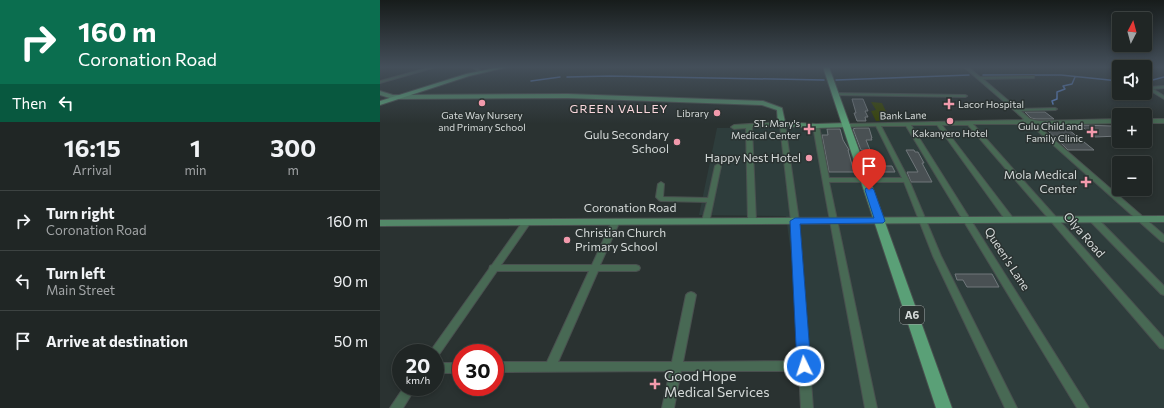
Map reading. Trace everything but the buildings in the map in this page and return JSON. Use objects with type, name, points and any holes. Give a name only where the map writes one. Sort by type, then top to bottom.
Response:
[{"type":"main road","points":[[380,103],[433,86]]},
{"type":"main road","name":"A6","points":[[833,86],[944,408]]},
{"type":"street","points":[[989,86],[1017,110],[1026,121],[1035,124],[1112,121]]},
{"type":"street","points":[[1164,87],[1148,88],[1164,98]]},
{"type":"street","points":[[380,93],[396,97],[596,98],[750,104],[778,108],[781,112],[795,221],[807,408]]},
{"type":"street","points":[[836,94],[965,96]]},
{"type":"street","points":[[1017,110],[1055,109]]},
{"type":"street","name":"Bank Lane","points":[[782,124],[816,126],[908,125],[1026,121]]},
{"type":"street","points":[[1152,121],[1164,121]]},
{"type":"street","points":[[734,127],[782,124]]},
{"type":"street","points":[[939,124],[1010,220]]},
{"type":"street","name":"Olya Road","points":[[970,124],[1055,219],[1164,345]]},
{"type":"street","points":[[1035,124],[1164,239]]},
{"type":"street","points":[[878,125],[906,180],[937,256],[1011,408]]},
{"type":"street","name":"Queen's Lane","points":[[908,125],[1083,408]]},
{"type":"street","points":[[816,126],[833,221],[871,408]]},
{"type":"street","points":[[749,127],[752,222]]},
{"type":"street","points":[[706,221],[718,166]]},
{"type":"street","points":[[826,180],[906,180]]},
{"type":"street","points":[[661,184],[660,199],[710,200]]},
{"type":"street","points":[[1093,219],[1164,292]]},
{"type":"street","name":"Coronation Road","points":[[380,223],[1164,219]]},
{"type":"street","points":[[551,366],[616,221]]},
{"type":"street","points":[[440,344],[526,222]]},
{"type":"street","points":[[493,268],[636,268]]},
{"type":"street","points":[[668,408],[675,366],[691,295]]},
{"type":"street","points":[[504,367],[804,366]]},
{"type":"street","points":[[396,408],[404,396]]},
{"type":"shaded area","points":[[1030,125],[1138,220],[1164,220],[1164,408],[811,408],[786,216],[699,215],[717,128]]},
{"type":"green space","points":[[871,102],[882,103],[890,120],[876,121],[871,111],[876,110]]},
{"type":"waterway","points":[[1053,104],[1052,101],[1057,99],[1057,92],[1065,89],[1063,86]]},
{"type":"place","name":"Gate Way Nursery and Primary School","points":[[482,103]]},
{"type":"place","name":"Lacor Hospital","points":[[949,104]]},
{"type":"place","name":"Library","points":[[717,113]]},
{"type":"place","name":"Kakanyero Hotel","points":[[950,121]]},
{"type":"place","name":"ST. Mary's Medical Center","points":[[809,129]]},
{"type":"place","name":"Gulu Child and Family Clinic","points":[[1092,132]]},
{"type":"place","name":"Gulu Secondary School","points":[[677,142]]},
{"type":"place","name":"Happy Nest Hotel","points":[[809,158]]},
{"type":"place","name":"Mola Medical Center","points":[[1086,182]]},
{"type":"place","name":"Christian Church Primary School","points":[[567,240]]},
{"type":"place","name":"Good Hope Medical Services","points":[[655,384]]},
{"type":"district","name":"GREEN VALLEY","points":[[619,109]]},
{"type":"route","points":[[804,366],[795,221],[880,221],[869,190]]}]
